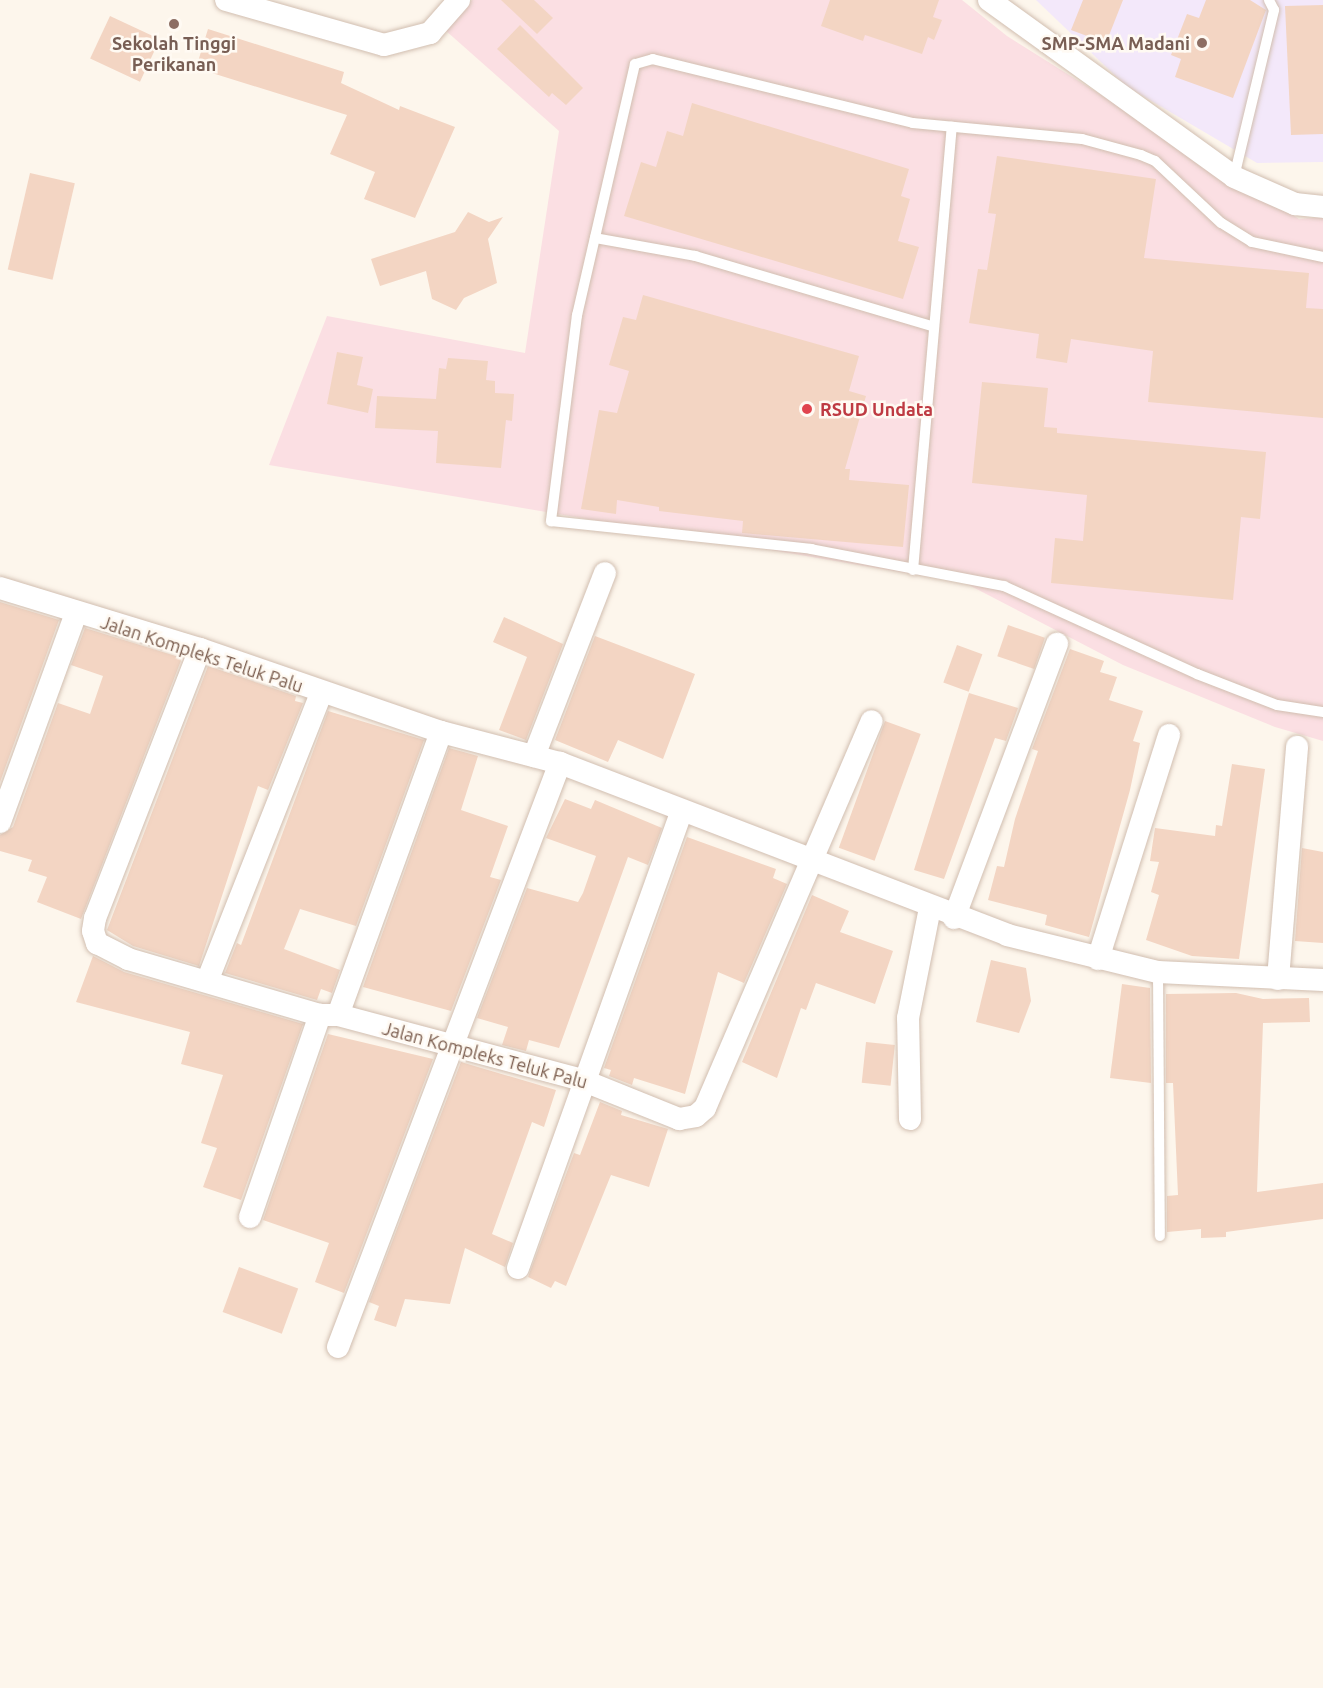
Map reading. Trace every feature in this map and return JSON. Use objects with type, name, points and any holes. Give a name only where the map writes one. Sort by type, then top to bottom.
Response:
[{"type":"street","points":[[226,0],[384,45],[430,33],[459,0]]},
{"type":"street","points":[[989,0],[1234,177],[1295,204],[1323,207]]},
{"type":"street","points":[[534,756],[605,573]]},
{"type":"street","name":"Jalan Kompleks Teluk Palu","points":[[0,588],[200,649],[321,693],[441,732],[560,763],[954,918],[1098,959],[1158,972],[1323,980]]},
{"type":"street","points":[[0,822],[76,613]]},
{"type":"street","points":[[954,918],[1057,644]]},
{"type":"street","name":"Jalan Kompleks Teluk Palu","points":[[200,649],[106,886],[93,931],[97,943],[128,959],[208,979],[329,1015],[582,1080],[660,1114],[679,1119],[701,1113],[811,863]]},
{"type":"street","points":[[208,979],[321,693]]},
{"type":"street","points":[[811,863],[872,721]]},
{"type":"street","points":[[250,1216],[441,732]]},
{"type":"street","points":[[1098,959],[1169,735]]},
{"type":"street","points":[[1278,979],[1298,747]]},
{"type":"street","points":[[339,1347],[560,763]]},
{"type":"street","points":[[518,1268],[582,1080],[682,811]]},
{"type":"street","points":[[910,1119],[908,1018],[930,908]]},
{"type":"lane","points":[[1234,177],[1274,10],[1269,0]]},
{"type":"lane","points":[[1323,257],[1252,242],[1221,223],[1155,161],[1141,154],[1082,139],[913,123],[653,59],[635,64],[577,315],[551,521],[811,549],[1004,586],[1197,674],[1277,705],[1323,712]]},
{"type":"lane","points":[[913,570],[931,326],[952,127]]},
{"type":"lane","points":[[595,238],[695,256],[931,326]]},
{"type":"lane","points":[[1158,972],[1160,1236]]},
{"type":"shaded area","name":"RSUD Undata","points":[[472,0],[962,0],[1007,36],[1299,219],[1323,217],[1323,741],[1275,727],[1123,665],[965,583],[269,465],[327,316],[525,353],[559,131],[445,30]]},
{"type":"shaded area","name":"SMP-SMA Madani","points":[[1036,0],[1323,0],[1323,162],[1257,163],[1126,86]]},
{"type":"building","points":[[501,0],[534,0],[553,18],[537,34]]},
{"type":"building","points":[[830,0],[939,0],[933,17],[942,20],[934,40],[928,37],[922,54],[865,35],[863,41],[821,26]]},
{"type":"building","points":[[1083,0],[1123,0],[1106,43],[1071,30]]},
{"type":"building","points":[[1206,0],[1250,0],[1266,10],[1233,98],[1175,77],[1181,59],[1171,55],[1187,14],[1199,18]]},
{"type":"building","points":[[1323,5],[1323,134],[1291,135],[1285,6]]},
{"type":"building","points":[[110,16],[160,39],[140,82],[90,59]]},
{"type":"building","points":[[520,25],[583,88],[566,105],[552,93],[549,97],[497,49]]},
{"type":"building","points":[[208,29],[344,72],[341,83],[399,110],[400,106],[455,127],[415,218],[364,199],[375,172],[330,154],[347,115],[196,68]]},
{"type":"building","points":[[692,103],[909,169],[901,196],[910,199],[898,241],[919,247],[903,299],[624,216],[641,162],[656,167],[667,131],[683,136]]},
{"type":"building","points":[[997,156],[1156,179],[1144,258],[1309,273],[1306,308],[1323,309],[1323,418],[1148,402],[1153,351],[1071,339],[1067,363],[1036,358],[1039,334],[969,323],[978,269],[987,270],[996,214],[988,213]]},
{"type":"building","points":[[30,173],[75,183],[53,280],[8,269]]},
{"type":"building","points":[[468,212],[489,222],[503,217],[488,239],[497,283],[464,298],[456,310],[432,299],[426,271],[380,286],[371,259],[455,232]]},
{"type":"building","points":[[643,295],[859,356],[849,391],[866,396],[845,469],[850,469],[849,480],[909,485],[903,547],[742,533],[743,521],[659,511],[659,507],[617,500],[616,514],[581,509],[599,410],[617,413],[629,371],[609,365],[623,317],[636,320]]},
{"type":"building","points":[[337,352],[363,357],[357,385],[373,389],[368,413],[327,404]]},
{"type":"building","points":[[448,358],[488,361],[486,380],[495,381],[495,393],[514,394],[512,421],[506,420],[501,468],[436,463],[438,431],[375,428],[377,396],[436,399],[439,368],[446,369]]},
{"type":"building","points":[[982,382],[1048,388],[1044,427],[1057,428],[1057,433],[1266,452],[1260,519],[1241,517],[1233,600],[1051,583],[1055,538],[1083,541],[1087,495],[972,483]]},
{"type":"building","points":[[0,602],[59,620],[0,782]]},
{"type":"building","points":[[504,617],[563,644],[526,740],[499,730],[527,657],[493,642]]},
{"type":"building","points":[[1008,625],[1045,638],[1034,669],[997,656]]},
{"type":"building","points":[[85,628],[182,658],[81,919],[37,902],[47,877],[28,871],[32,860],[0,851],[0,835],[13,827],[58,703],[90,714],[103,676],[71,665]]},
{"type":"building","points":[[595,636],[695,674],[663,759],[618,740],[608,762],[555,740]]},
{"type":"building","points":[[957,645],[982,654],[969,692],[943,683]]},
{"type":"building","points":[[1070,649],[1104,661],[1100,672],[1117,677],[1109,700],[1143,711],[1133,741],[1140,743],[1130,790],[1089,937],[1045,925],[1047,915],[988,900],[997,866],[1004,867],[1015,819],[1038,751],[1032,749]]},
{"type":"building","points":[[208,666],[296,696],[295,701],[303,703],[268,790],[258,786],[199,966],[133,946],[107,930]]},
{"type":"building","points":[[969,693],[1018,708],[1006,741],[995,738],[944,879],[914,870]]},
{"type":"building","points":[[328,711],[424,740],[356,926],[300,909],[284,949],[340,970],[332,993],[321,989],[317,1000],[225,973],[237,943],[241,945]]},
{"type":"building","points":[[885,721],[921,734],[875,861],[839,848]]},
{"type":"building","points":[[449,748],[478,756],[461,810],[508,826],[490,877],[501,880],[451,1011],[363,987]]},
{"type":"building","points":[[1232,764],[1265,769],[1239,959],[1192,956],[1146,940],[1159,895],[1151,892],[1159,862],[1150,861],[1155,828],[1215,836],[1216,825],[1222,826]]},
{"type":"building","points":[[565,799],[591,809],[595,800],[662,828],[648,865],[628,857],[559,1048],[529,1040],[526,1051],[502,1045],[508,1027],[477,1018],[527,888],[578,902],[583,893],[596,856],[546,838]]},
{"type":"building","points":[[687,837],[776,869],[773,878],[787,884],[744,983],[718,972],[685,1094],[634,1078],[632,1085],[609,1076],[611,1070],[604,1068]]},
{"type":"building","points":[[1302,848],[1323,852],[1323,943],[1295,941]]},
{"type":"building","points":[[812,895],[849,911],[840,932],[893,951],[875,1004],[816,983],[806,1010],[801,1008],[777,1078],[742,1062]]},
{"type":"building","points":[[93,956],[124,972],[303,1024],[241,1200],[203,1187],[217,1148],[201,1143],[223,1075],[181,1064],[190,1032],[76,1002]]},
{"type":"building","points":[[991,960],[1026,968],[1031,1001],[1019,1033],[976,1022]]},
{"type":"building","points":[[1122,984],[1150,988],[1151,1083],[1110,1078]]},
{"type":"building","points":[[1236,993],[1263,999],[1309,998],[1310,1022],[1263,1023],[1257,1192],[1323,1183],[1323,1219],[1226,1232],[1226,1237],[1201,1238],[1201,1229],[1167,1232],[1167,1196],[1178,1195],[1173,1083],[1166,1083],[1166,994]]},
{"type":"building","points":[[328,1034],[433,1059],[344,1293],[315,1282],[329,1243],[263,1220]]},
{"type":"building","points":[[866,1042],[895,1045],[891,1086],[862,1083]]},
{"type":"building","points":[[461,1062],[556,1090],[544,1127],[532,1122],[492,1234],[513,1243],[505,1267],[465,1248],[450,1304],[405,1299],[396,1327],[374,1320],[379,1306],[369,1302]]},
{"type":"building","points":[[600,1102],[622,1111],[621,1115],[668,1129],[649,1187],[611,1175],[566,1286],[555,1281],[551,1288],[528,1277],[574,1153],[580,1155]]},
{"type":"building","points":[[239,1267],[298,1289],[282,1334],[223,1312]]},
{"type":"place","name":"Sekolah Tinggi Perikanan","points":[[174,24]]},
{"type":"place","name":"SMP-SMA Madani","points":[[1202,43]]},
{"type":"place","name":"RSUD Undata","points":[[807,409]]}]
